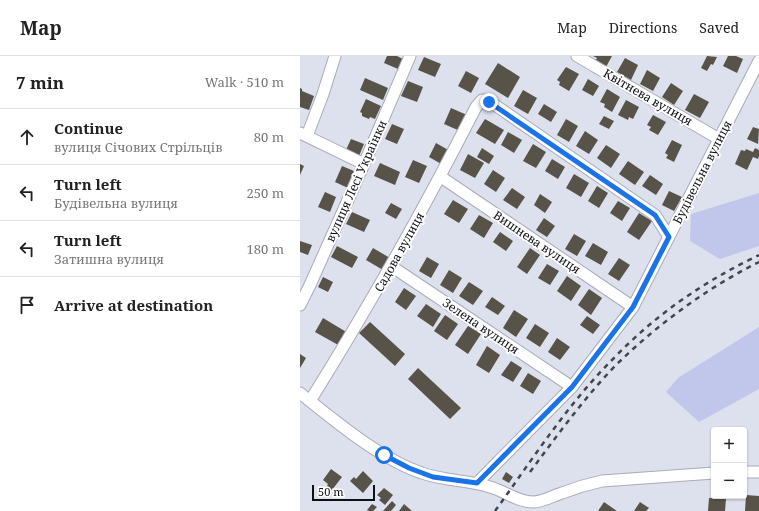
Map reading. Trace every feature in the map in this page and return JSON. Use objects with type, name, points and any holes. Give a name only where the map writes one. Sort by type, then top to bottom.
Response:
[{"type":"street","points":[[335,56],[323,94],[303,135],[364,164]]},
{"type":"street","name":"вулиця Лесі Українки","points":[[300,305],[364,164],[410,56]]},
{"type":"street","name":"Квітнева вулиця","points":[[577,56],[719,139]]},
{"type":"street","name":"Будівельна вулиця","points":[[477,483],[572,387],[633,307],[759,61]]},
{"type":"street","name":"Садова вулиця","points":[[310,401],[391,266],[441,177],[476,107],[482,100],[489,102],[655,215],[669,237]]},
{"type":"street","name":"Вишнева вулиця","points":[[441,177],[633,307]]},
{"type":"street","name":"Зелена вулиця","points":[[391,266],[572,387]]},
{"type":"street","points":[[300,393],[362,440],[384,455],[409,468],[433,477],[477,483],[501,490],[506,494],[537,506],[586,484],[602,481],[711,473]]},
{"type":"street","points":[[747,472],[759,472]]},
{"type":"shaded area","points":[[759,193],[759,246],[720,259],[690,241],[691,214]]},
{"type":"shaded area","points":[[759,327],[759,389],[699,422],[666,392],[678,378]]},
{"type":"building","points":[[387,56],[397,56],[403,59],[398,69],[384,63]]},
{"type":"building","points":[[593,56],[612,56],[606,67],[595,61],[597,58]]},
{"type":"building","points":[[707,56],[717,57],[713,65],[711,64],[707,71],[701,68]]},
{"type":"building","points":[[728,56],[736,56],[743,59],[737,73],[723,66]]},
{"type":"building","points":[[424,57],[441,64],[435,77],[418,70]]},
{"type":"building","points":[[625,58],[638,65],[631,80],[617,72]]},
{"type":"building","points":[[498,63],[520,77],[508,98],[485,84]]},
{"type":"building","points":[[566,67],[579,74],[569,91],[559,85],[560,82],[557,80]]},
{"type":"building","points":[[647,70],[660,78],[653,91],[640,84]]},
{"type":"building","points":[[466,71],[479,78],[471,93],[458,86]]},
{"type":"building","points":[[365,78],[388,88],[383,100],[360,90]]},
{"type":"building","points":[[588,79],[599,86],[593,96],[582,90]]},
{"type":"building","points":[[408,81],[423,87],[417,102],[401,96]]},
{"type":"building","points":[[671,83],[683,91],[674,105],[662,97]]},
{"type":"building","points":[[300,88],[302,91],[314,96],[309,110],[300,107]]},
{"type":"building","points":[[607,89],[620,97],[612,112],[604,107],[605,104],[600,102]]},
{"type":"building","points":[[523,90],[537,98],[528,114],[514,106]]},
{"type":"building","points":[[694,94],[709,102],[700,118],[685,110]]},
{"type":"building","points":[[366,99],[381,106],[375,119],[370,117],[369,119],[362,116],[362,113],[360,112]]},
{"type":"building","points":[[626,100],[639,107],[633,119],[629,117],[628,120],[618,115]]},
{"type":"building","points":[[544,104],[557,112],[551,122],[538,114]]},
{"type":"building","points":[[451,108],[467,115],[460,131],[444,124]]},
{"type":"building","points":[[653,115],[666,122],[658,135],[649,130],[651,127],[647,125]]},
{"type":"building","points":[[604,116],[614,121],[609,129],[599,124]]},
{"type":"building","points":[[485,119],[504,130],[495,144],[476,133]]},
{"type":"building","points":[[566,119],[578,126],[569,142],[557,135]]},
{"type":"building","points":[[392,124],[404,129],[397,144],[385,139]]},
{"type":"building","points":[[753,127],[759,129],[758,144],[747,139]]},
{"type":"building","points":[[585,131],[598,140],[589,154],[576,146]]},
{"type":"building","points":[[508,132],[522,140],[514,153],[501,145]]},
{"type":"building","points":[[351,139],[364,144],[359,156],[346,150]]},
{"type":"building","points":[[672,140],[682,145],[674,162],[666,158],[668,155],[665,153]]},
{"type":"building","points":[[436,143],[450,151],[443,165],[429,157]]},
{"type":"building","points":[[533,144],[546,152],[536,168],[523,161]]},
{"type":"building","points":[[606,145],[620,154],[611,168],[597,158]]},
{"type":"building","points":[[482,148],[494,156],[489,164],[477,157]]},
{"type":"building","points":[[755,148],[759,150],[758,159],[753,157],[747,170],[735,164],[741,150],[745,151],[746,149],[753,152]]},
{"type":"building","points":[[468,154],[484,163],[475,178],[460,170]]},
{"type":"building","points":[[552,159],[565,167],[558,179],[545,171]]},
{"type":"building","points":[[413,160],[427,166],[419,183],[405,177]]},
{"type":"building","points":[[628,161],[644,172],[635,185],[619,174]]},
{"type":"building","points":[[380,163],[400,172],[395,185],[374,176]]},
{"type":"building","points":[[300,164],[304,166],[300,175]]},
{"type":"building","points":[[342,166],[354,171],[348,188],[335,182]]},
{"type":"building","points":[[493,170],[505,178],[496,192],[484,184]]},
{"type":"building","points":[[574,174],[589,183],[581,197],[566,188]]},
{"type":"building","points":[[650,175],[663,184],[656,195],[642,186]]},
{"type":"building","points":[[597,186],[608,193],[599,208],[588,201]]},
{"type":"building","points":[[512,188],[525,197],[517,209],[503,200]]},
{"type":"building","points":[[669,191],[682,197],[674,211],[662,205]]},
{"type":"building","points":[[325,192],[336,197],[330,212],[318,207]]},
{"type":"building","points":[[540,194],[552,202],[545,213],[534,205]]},
{"type":"building","points":[[453,200],[468,209],[459,223],[444,214]]},
{"type":"building","points":[[618,201],[630,208],[622,221],[610,213]]},
{"type":"building","points":[[391,203],[402,209],[396,219],[385,213]]},
{"type":"building","points":[[352,212],[370,220],[364,232],[346,224]]},
{"type":"building","points":[[639,213],[652,221],[639,240],[627,232]]},
{"type":"building","points":[[479,215],[493,223],[484,238],[470,229]]},
{"type":"building","points":[[544,218],[555,226],[547,237],[536,230]]},
{"type":"building","points":[[500,232],[513,241],[506,251],[493,242]]},
{"type":"building","points":[[574,234],[586,241],[577,256],[565,249]]},
{"type":"building","points":[[300,241],[312,245],[308,255],[300,252]]},
{"type":"building","points":[[593,243],[608,252],[601,265],[585,256]]},
{"type":"building","points":[[337,246],[358,257],[352,268],[331,257]]},
{"type":"building","points":[[373,248],[390,258],[383,270],[366,260]]},
{"type":"building","points":[[530,248],[540,255],[527,274],[517,267]]},
{"type":"building","points":[[427,257],[439,264],[431,278],[419,271]]},
{"type":"building","points":[[619,258],[630,265],[619,281],[608,274]]},
{"type":"building","points":[[547,264],[559,271],[550,285],[538,278]]},
{"type":"building","points":[[449,270],[462,278],[453,293],[440,285]]},
{"type":"building","points":[[567,276],[581,286],[571,301],[557,291]]},
{"type":"building","points":[[323,277],[333,282],[328,292],[318,287]]},
{"type":"building","points":[[469,282],[483,291],[473,305],[459,296]]},
{"type":"building","points":[[404,288],[416,296],[406,310],[395,302]]},
{"type":"building","points":[[589,289],[602,298],[591,315],[578,305]]},
{"type":"building","points":[[492,297],[505,306],[498,315],[485,307]]},
{"type":"building","points":[[426,304],[441,314],[433,327],[417,316]]},
{"type":"building","points":[[514,310],[528,319],[516,337],[503,328]]},
{"type":"building","points":[[445,315],[458,324],[447,340],[434,331]]},
{"type":"building","points":[[587,316],[600,325],[593,334],[580,325]]},
{"type":"building","points":[[323,318],[348,333],[340,346],[315,332]]},
{"type":"building","points":[[370,322],[405,354],[395,366],[359,333]]},
{"type":"building","points":[[535,324],[549,333],[540,347],[526,338]]},
{"type":"building","points":[[468,326],[481,334],[468,354],[455,345]]},
{"type":"building","points":[[557,338],[570,347],[560,360],[548,352]]},
{"type":"building","points":[[487,346],[500,355],[489,373],[476,365]]},
{"type":"building","points":[[300,354],[306,358],[300,368]]},
{"type":"building","points":[[511,361],[522,368],[513,382],[501,375]]},
{"type":"building","points":[[418,368],[461,408],[450,419],[408,379]]},
{"type":"building","points":[[528,373],[541,381],[533,394],[520,386]]},
{"type":"building","points":[[331,469],[342,477],[332,490],[323,480]]},
{"type":"building","points":[[363,471],[373,481],[363,493],[350,481],[354,477],[356,479]]},
{"type":"building","points":[[506,472],[513,477],[509,483],[502,479]]},
{"type":"building","points":[[384,488],[393,495],[385,505],[379,500],[381,498],[377,495]]},
{"type":"building","points":[[747,495],[759,496],[759,511],[745,511]]},
{"type":"building","points":[[709,498],[726,499],[725,511],[708,511]]},
{"type":"building","points":[[392,501],[396,505],[391,511],[383,511]]},
{"type":"building","points":[[604,502],[617,511],[598,511]]},
{"type":"building","points":[[640,502],[649,508],[646,511],[634,511]]},
{"type":"building","points":[[372,504],[377,507],[373,511],[367,510]]},
{"type":"building","points":[[404,504],[412,511],[399,511]]},
{"type":"railway","points":[[495,511],[536,453],[580,395],[628,344],[645,328],[699,288],[718,276],[759,255]]},
{"type":"railway","points":[[530,472],[571,417],[616,365],[632,350],[666,321],[702,295],[759,262]]},
{"type":"route","points":[[384,455],[409,468],[433,477],[477,483],[572,387],[633,307],[669,237],[655,215],[489,102]]}]
